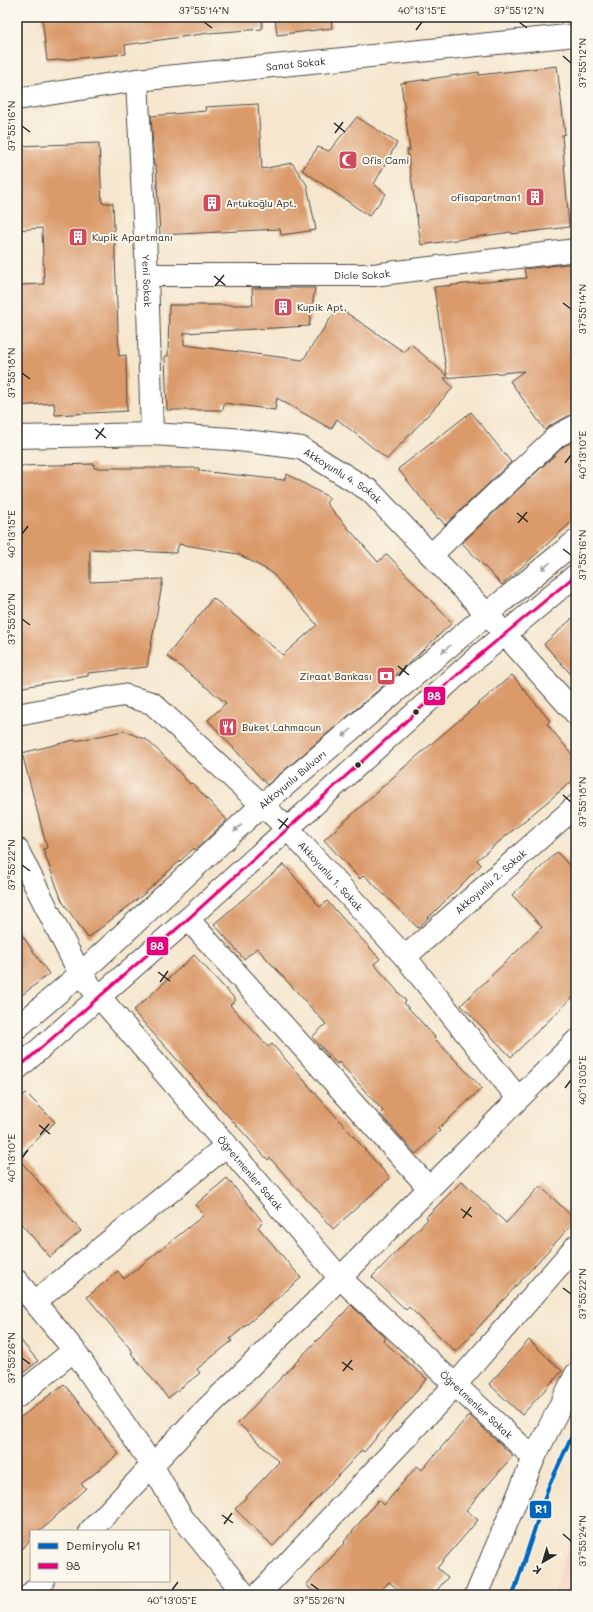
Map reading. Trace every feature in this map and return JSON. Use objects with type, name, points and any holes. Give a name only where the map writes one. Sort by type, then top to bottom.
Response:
[{"type":"street","name":"Sanat Sokak","points":[[17,99],[137,80],[576,35]]},
{"type":"street","name":"Yeni Sokak","points":[[137,80],[147,275],[152,434]]},
{"type":"street","name":"Dicle Sokak","points":[[147,275],[373,275],[576,250]]},
{"type":"street","points":[[431,555],[558,436],[576,426]]},
{"type":"street","name":"Akkoyunlu 4. Sokak","points":[[17,437],[152,434],[230,440],[301,448],[370,492],[487,614],[576,714]]},
{"type":"street","name":"Akkoyunlu Bulvarı","points":[[17,1028],[80,974],[262,805],[487,614],[576,541]]},
{"type":"street","points":[[17,1069],[188,919],[476,658],[576,575]]},
{"type":"street","name":"Akkoyunlu 1. Sokak","points":[[17,715],[123,696],[152,703],[288,829],[404,957],[518,1098]]},
{"type":"street","name":"Akkoyunlu 2. Sokak","points":[[404,957],[576,806]]},
{"type":"street","name":"Öğretmenler Sokak","points":[[17,849],[80,974],[340,1278],[534,1458]]},
{"type":"street","points":[[188,919],[429,1188]]},
{"type":"street","points":[[91,1530],[196,1419],[340,1278],[576,1041]]},
{"type":"street","points":[[34,1302],[227,1145]]},
{"type":"street","points":[[258,1595],[456,1384],[576,1246]]},
{"type":"street","points":[[17,1281],[74,1350],[152,1465],[181,1516],[245,1595]]},
{"type":"street","points":[[17,1397],[74,1350]]},
{"type":"street","points":[[476,1595],[534,1458],[576,1374]]},
{"type":"street","points":[[30,1595],[41,1582]]},
{"type":"shaded area","points":[[576,1524],[576,1595],[552,1595]]},
{"type":"building","points":[[42,17],[262,17],[262,29],[209,33],[125,45],[126,54],[47,61]]},
{"type":"building","points":[[275,17],[331,17],[332,28],[277,35]]},
{"type":"building","points":[[557,66],[565,134],[562,135],[569,227],[512,234],[511,232],[421,245],[407,149],[410,151],[401,83],[479,72],[479,75]]},
{"type":"building","points":[[258,104],[262,169],[292,163],[307,185],[316,230],[281,235],[280,229],[160,235],[156,165],[154,165],[151,116],[206,111],[205,107]]},
{"type":"building","name":"Ofis Cami","points":[[357,117],[397,143],[374,184],[386,194],[369,216],[302,170],[318,147],[329,151]]},
{"type":"building","points":[[99,143],[102,203],[113,203],[119,356],[126,355],[127,411],[55,415],[54,403],[17,406],[17,285],[44,284],[42,228],[17,230],[17,146]]},
{"type":"building","points":[[576,263],[576,414],[570,415],[551,425],[545,430],[510,381],[524,371],[444,378],[453,388],[387,459],[337,419],[331,429],[277,398],[275,410],[224,403],[223,410],[167,410],[165,356],[168,356],[169,305],[253,305],[252,288],[315,288],[309,326],[184,333],[184,345],[303,360],[338,307],[404,352],[411,344],[447,376],[434,287],[526,278],[524,269]]},
{"type":"building","points":[[471,412],[511,462],[445,525],[439,518],[438,519],[398,469]]},
{"type":"building","points":[[576,440],[576,518],[502,585],[462,543],[564,446]]},
{"type":"building","points":[[94,464],[94,468],[199,468],[199,471],[284,480],[287,474],[330,498],[326,503],[378,562],[387,554],[452,623],[395,676],[267,785],[208,720],[226,703],[167,656],[213,598],[283,655],[317,625],[271,572],[238,554],[179,544],[176,553],[90,549],[90,582],[163,579],[147,667],[88,673],[88,676],[17,688],[17,644],[20,643],[17,593],[17,466]]},
{"type":"building","points":[[576,615],[576,680],[544,644]]},
{"type":"building","points":[[512,675],[550,721],[547,724],[576,759],[576,778],[477,860],[481,865],[418,928],[364,875],[360,879],[324,840],[401,770]]},
{"type":"building","points":[[124,731],[147,740],[190,784],[192,783],[227,820],[144,894],[88,938],[62,901],[43,849],[47,848],[22,753],[74,740]]},
{"type":"building","points":[[557,852],[576,873],[576,994],[511,1057],[461,1005],[542,927],[512,895]]},
{"type":"building","points":[[284,864],[320,907],[327,901],[380,959],[374,964],[406,1001],[404,1003],[435,1037],[434,1038],[482,1088],[438,1129],[440,1131],[416,1154],[380,1114],[383,1111],[339,1062],[337,1064],[312,1037],[326,1024],[257,948],[244,959],[214,924]]},
{"type":"building","points":[[17,928],[49,974],[17,999]]},
{"type":"building","points":[[194,955],[236,1000],[230,1005],[268,1047],[272,1044],[390,1178],[333,1229],[270,1158],[268,1160],[133,1011]]},
{"type":"building","points":[[26,1093],[55,1122],[18,1158],[81,1231],[50,1257],[17,1219],[17,1101]]},
{"type":"building","points":[[227,1178],[263,1222],[258,1227],[301,1278],[230,1339],[232,1341],[197,1369],[200,1373],[168,1398],[131,1353],[133,1352],[87,1297],[118,1271],[124,1279],[204,1215],[195,1205]]},
{"type":"building","points":[[462,1181],[506,1223],[540,1186],[576,1220],[456,1352],[409,1307],[406,1310],[372,1277],[428,1219],[426,1217]]},
{"type":"building","points":[[351,1305],[386,1338],[383,1341],[427,1379],[364,1452],[362,1450],[273,1546],[235,1509],[279,1462],[238,1423]]},
{"type":"building","points":[[17,1336],[38,1361],[17,1378]]},
{"type":"building","points":[[529,1340],[562,1371],[522,1415],[489,1384]]},
{"type":"building","points":[[64,1384],[119,1454],[81,1484],[86,1488],[41,1530],[30,1530],[30,1541],[17,1553],[17,1420]]},
{"type":"building","points":[[469,1415],[513,1456],[466,1510],[478,1520],[437,1568],[448,1577],[433,1595],[405,1595],[389,1582],[377,1595],[317,1595],[306,1585],[345,1543],[344,1542],[378,1500],[384,1505],[417,1466],[422,1470]]},
{"type":"rail line","name":"R1","points":[[513,1595],[548,1488],[576,1427]]},
{"type":"transit line","name":"98","points":[[17,1069],[188,919],[476,658],[576,575]]},
{"type":"place","name":"Ofis Cami","points":[[348,160]]},
{"type":"place","name":"ofisapartman1","points":[[535,197]]},
{"type":"place","name":"Artukoğlu Apt.","points":[[212,203]]},
{"type":"place","name":"Kupik Apartmanı","points":[[78,237]]},
{"type":"place","name":"Kupik Apt.","points":[[283,307]]},
{"type":"place","name":"Ziraat Bankası","points":[[386,676]]},
{"type":"place","name":"Buket Lahmacun","points":[[228,727]]}]
